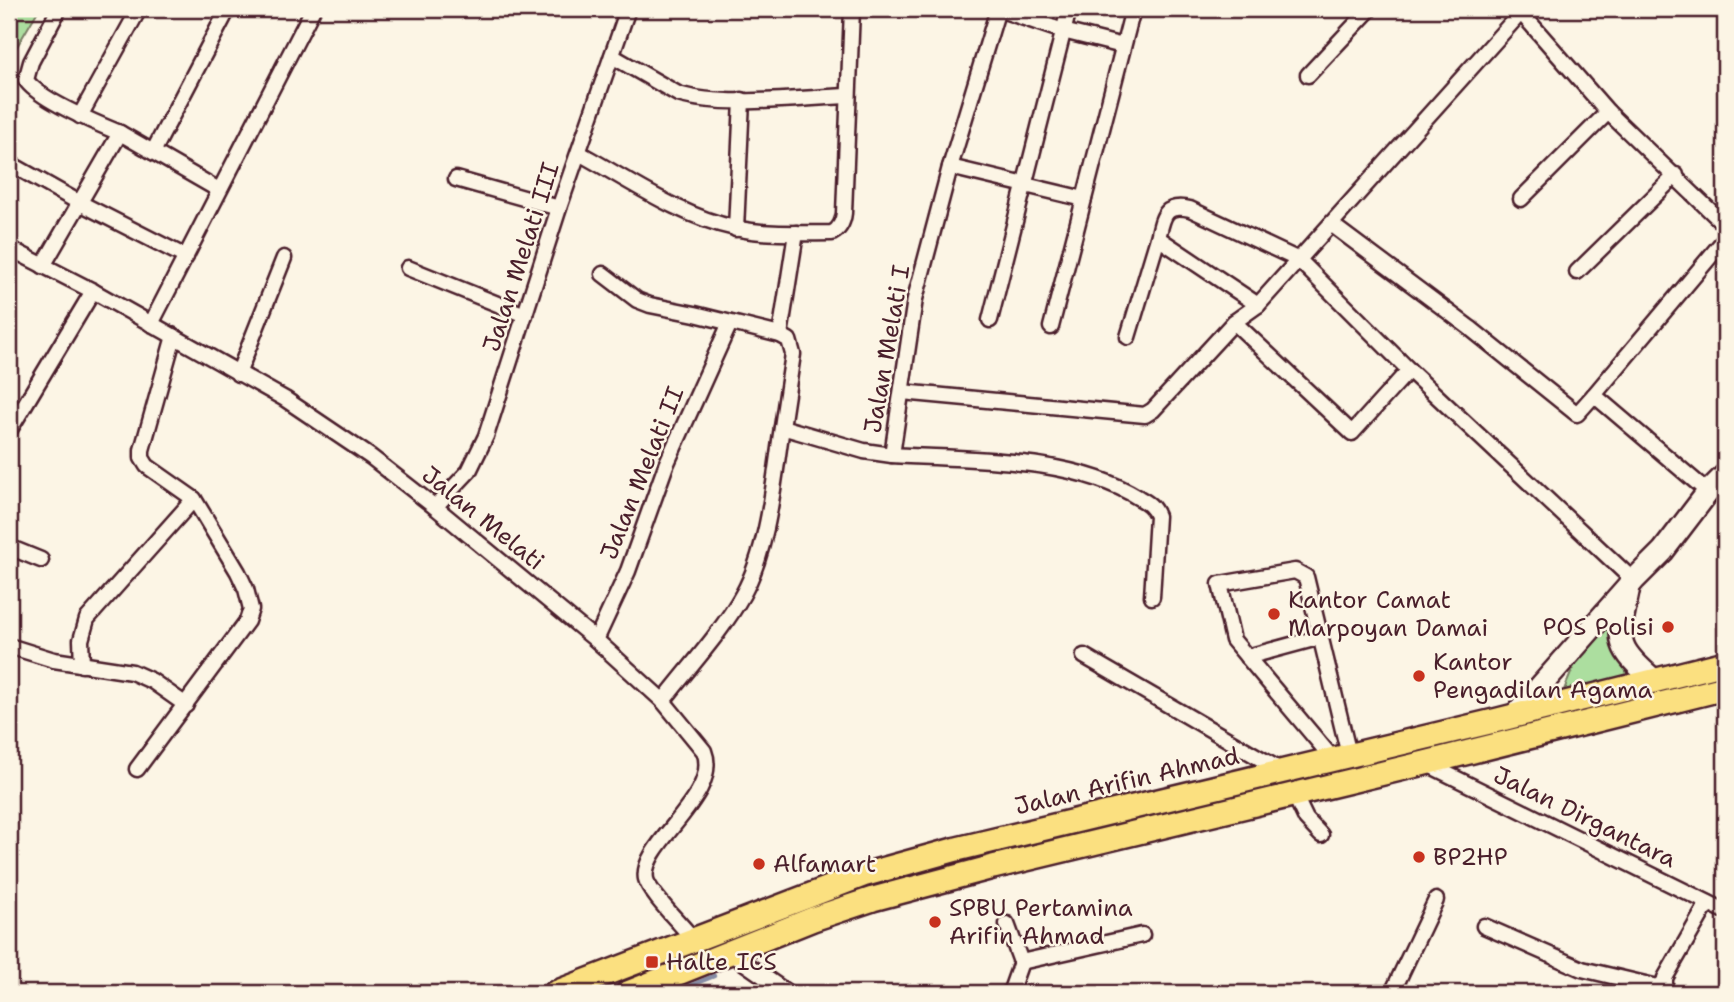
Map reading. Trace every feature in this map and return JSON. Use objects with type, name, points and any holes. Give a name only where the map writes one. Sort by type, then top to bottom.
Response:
[{"type":"main road","points":[[1515,715],[1663,551],[1708,492],[1725,475]]},
{"type":"main road","points":[[1632,584],[1620,633],[1622,646],[1634,663],[1654,680]]},
{"type":"main road","name":"Jalan Arifin Ahmad","points":[[555,993],[863,875],[957,849],[1725,663]]},
{"type":"main road","name":"Jalan Arifin Ahmad","points":[[628,993],[813,919],[873,899],[1725,688]]},
{"type":"main road","points":[[1133,807],[1140,831]]},
{"type":"street","points":[[59,9],[31,62],[26,80],[33,88],[219,190]]},
{"type":"street","points":[[80,116],[139,9]]},
{"type":"street","points":[[153,152],[228,9]]},
{"type":"street","points":[[151,324],[313,9]]},
{"type":"street","name":"Jalan Melati III","points":[[435,507],[461,481],[486,436],[559,208],[628,9]]},
{"type":"street","points":[[579,153],[679,209],[736,229],[832,233],[842,224],[848,154],[852,9]]},
{"type":"street","points":[[998,9],[1063,31],[1124,46]]},
{"type":"street","name":"Jalan Melati I","points":[[782,427],[864,452],[892,455],[915,299],[950,167],[998,9]]},
{"type":"street","points":[[990,320],[1069,9]]},
{"type":"street","points":[[1051,327],[1133,9]]},
{"type":"street","points":[[1308,75],[1370,9]]},
{"type":"street","points":[[902,392],[1145,415],[1153,410],[1234,322],[1258,305],[1521,10],[1608,112],[1725,225]]},
{"type":"street","points":[[612,56],[678,94],[712,100],[848,96]]},
{"type":"street","points":[[736,229],[742,100]]},
{"type":"street","points":[[1521,199],[1608,112]]},
{"type":"street","points":[[43,266],[120,134]]},
{"type":"street","points":[[9,163],[79,203],[186,257]]},
{"type":"street","points":[[950,167],[1084,200]]},
{"type":"street","points":[[1577,272],[1675,175]]},
{"type":"street","points":[[456,179],[559,208]]},
{"type":"street","points":[[1128,337],[1165,214],[1172,208],[1183,207],[1299,260],[1409,370],[1632,584]]},
{"type":"street","points":[[1331,223],[1470,328],[1577,414],[1725,239]]},
{"type":"street","points":[[780,335],[796,233]]},
{"type":"street","points":[[1158,238],[1258,305]]},
{"type":"street","name":"Jalan Melati","points":[[9,248],[174,336],[285,399],[334,431],[435,507],[596,639],[663,701],[704,751],[707,773],[699,790],[650,860],[645,875],[651,889],[693,939]]},
{"type":"street","points":[[238,374],[284,258]]},
{"type":"street","points":[[408,268],[525,315]]},
{"type":"street","points":[[603,274],[637,300],[780,335],[789,340],[793,349],[767,519],[753,571],[744,592],[718,631],[663,701]]},
{"type":"street","points":[[9,431],[93,291]]},
{"type":"street","points":[[1234,322],[1352,433],[1409,370]]},
{"type":"street","name":"Jalan Melati II","points":[[596,639],[628,571],[666,466],[730,323]]},
{"type":"street","points":[[138,769],[247,621],[251,609],[250,598],[239,572],[194,499],[147,466],[141,454],[174,336]]},
{"type":"street","points":[[1594,395],[1708,492]]},
{"type":"street","points":[[892,455],[1067,470],[1113,483],[1126,490],[1152,506],[1157,516],[1152,597]]},
{"type":"street","points":[[82,665],[81,640],[87,619],[194,499]]},
{"type":"street","points":[[9,547],[41,560]]},
{"type":"street","points":[[1295,571],[1306,578],[1321,637],[1341,757],[1233,640],[1220,584],[1295,571]]},
{"type":"street","points":[[1247,657],[1321,637]]},
{"type":"street","points":[[9,646],[82,665],[132,672],[152,681],[186,705]]},
{"type":"street","points":[[1084,656],[1282,771]]},
{"type":"street","name":"Jalan Dirgantara","points":[[1424,763],[1725,911]]},
{"type":"street","points":[[1294,794],[1306,820],[1321,835]]},
{"type":"street","points":[[1392,993],[1436,900]]},
{"type":"street","points":[[1484,926],[1582,969],[1664,988],[1708,903]]},
{"type":"street","points":[[1007,924],[1021,962],[1010,993]]},
{"type":"street","points":[[1021,962],[1142,935]]},
{"type":"street","points":[[730,953],[788,993]]},
{"type":"green space","points":[[9,9],[39,9],[9,60]]},
{"type":"green space","points":[[1610,624],[1629,680],[1561,697],[1576,661]]},
{"type":"waterway","points":[[672,993],[714,976]]},
{"type":"place","name":"Kantor Camat Marpoyan Damai","points":[[1274,614]]},
{"type":"place","name":"POS Polisi","points":[[1668,627]]},
{"type":"place","name":"Kantor Pengadilan Agama","points":[[1419,676]]},
{"type":"place","name":"BP2HP","points":[[1419,857]]},
{"type":"place","name":"Alfamart","points":[[759,864]]},
{"type":"place","name":"SPBU Pertamina Arifin Ahmad","points":[[935,922]]},
{"type":"place","name":"Halte ICS","points":[[652,962]]}]
